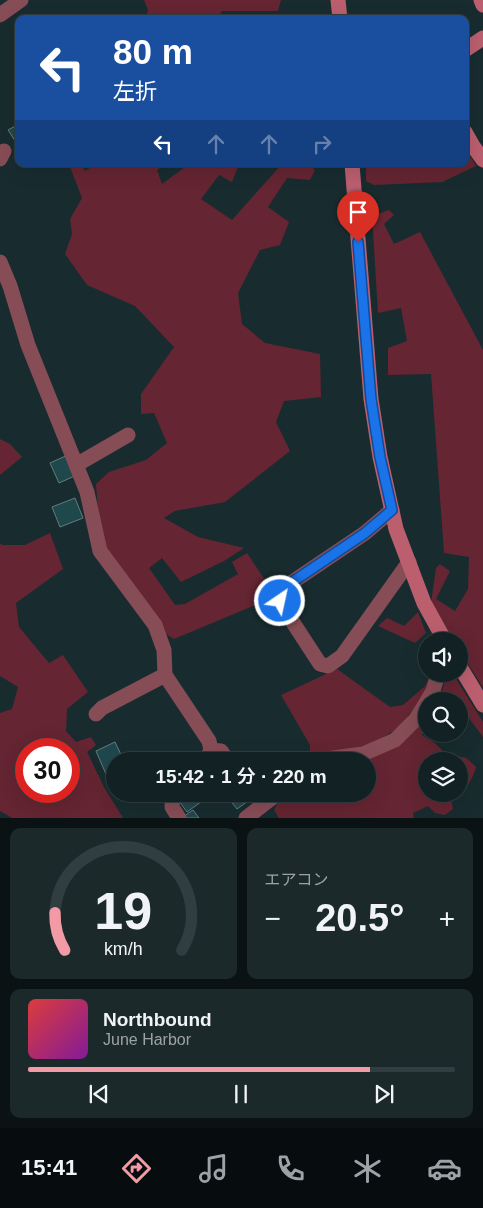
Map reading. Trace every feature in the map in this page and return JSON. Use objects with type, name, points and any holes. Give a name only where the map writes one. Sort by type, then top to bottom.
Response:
[{"type":"street","points":[[0,15],[21,0]]},
{"type":"street","points":[[338,0],[340,15]]},
{"type":"street","points":[[481,0],[483,5]]},
{"type":"street","points":[[469,47],[483,38]]},
{"type":"street","points":[[469,139],[483,160]]},
{"type":"street","points":[[352,167],[371,399],[380,457],[396,530],[424,603],[439,632]]},
{"type":"street","points":[[0,262],[10,286],[28,345],[87,492],[100,551],[155,624],[164,650],[165,675],[209,741],[208,752]]},
{"type":"street","points":[[76,465],[128,435]]},
{"type":"street","points":[[392,510],[365,533],[279,591],[280,601],[320,664],[328,666],[342,656],[409,562]]},
{"type":"street","points":[[96,714],[102,708],[165,675]]},
{"type":"street","points":[[468,680],[483,705]]},
{"type":"street","points":[[368,752],[395,740],[418,716]]},
{"type":"street","points":[[172,802],[172,807],[179,818]]},
{"type":"street","points":[[246,818],[267,802]]},
{"type":"shaded area","points":[[144,0],[281,0],[278,11],[222,11],[219,15],[147,15],[148,10]]},
{"type":"shaded area","points":[[469,154],[476,166],[442,182],[374,185],[366,181],[366,167],[469,167]]},
{"type":"shaded area","points":[[70,167],[83,167],[85,171],[91,167],[161,167],[157,170],[162,184],[185,167],[238,167],[232,182],[219,175],[201,199],[232,220],[279,167],[312,167],[315,170],[310,180],[287,178],[268,207],[289,222],[280,245],[260,250],[238,293],[242,324],[265,343],[320,354],[321,397],[284,401],[276,422],[290,451],[225,502],[175,511],[164,518],[198,537],[244,548],[224,561],[181,582],[162,558],[149,568],[175,605],[185,604],[238,574],[232,562],[247,553],[271,589],[265,601],[174,639],[164,633],[106,549],[99,523],[96,484],[109,472],[146,460],[167,443],[154,413],[141,414],[141,394],[174,347],[135,306],[87,285],[65,254],[72,234],[70,219],[82,198]]},
{"type":"shaded area","points":[[389,210],[394,215],[384,224],[394,244],[420,232],[483,350],[483,688],[468,664],[468,632],[449,632],[431,603],[436,568],[440,564],[450,571],[436,599],[455,611],[468,589],[469,557],[444,553],[431,374],[388,375],[388,348],[407,341],[401,308],[378,313],[372,216]]},
{"type":"shaded area","points":[[0,439],[10,444],[22,457],[0,475]]},
{"type":"shaded area","points":[[50,533],[63,569],[16,603],[19,627],[49,663],[63,655],[88,692],[67,709],[66,731],[72,738],[15,738],[15,803],[80,803],[80,741],[91,737],[96,745],[87,752],[106,790],[106,802],[113,802],[123,818],[12,818],[0,811],[0,713],[12,709],[18,687],[0,676],[0,543],[2,545],[25,545]]},
{"type":"shaded area","points":[[418,612],[426,632],[418,632],[418,640],[415,643],[378,626],[387,618],[404,626]]},
{"type":"shaded area","points":[[337,669],[390,707],[403,705],[418,692],[418,703],[400,727],[362,750],[310,752],[310,745],[281,695]]},
{"type":"shaded area","points":[[427,682],[430,682],[426,692],[418,692]]},
{"type":"shaded area","points":[[444,682],[458,682],[464,692],[442,692]]},
{"type":"shaded area","points":[[468,698],[483,722],[483,737],[468,717]]},
{"type":"shaded area","points":[[418,725],[418,742],[433,742],[442,750],[442,752],[418,752],[418,802],[452,802],[453,809],[445,815],[435,813],[428,806],[413,813],[414,818],[279,818],[274,810],[278,802],[376,802],[376,756],[392,748]]},
{"type":"shaded area","points":[[468,760],[476,767],[468,784]]},
{"type":"building","points":[[15,126],[15,141],[8,130]]},
{"type":"building","points":[[70,454],[79,474],[59,483],[50,463]]},
{"type":"building","points":[[75,498],[83,518],[60,527],[52,507]]},
{"type":"building","points":[[115,742],[120,752],[106,752],[106,774],[96,751]]},
{"type":"building","points":[[180,802],[201,802],[187,812]]},
{"type":"building","points":[[231,802],[247,802],[237,809]]},
{"type":"building","points":[[193,810],[199,818],[183,817]]},
{"type":"route","points":[[280,601],[279,591],[365,533],[392,510],[380,457],[371,399],[358,242]]}]
